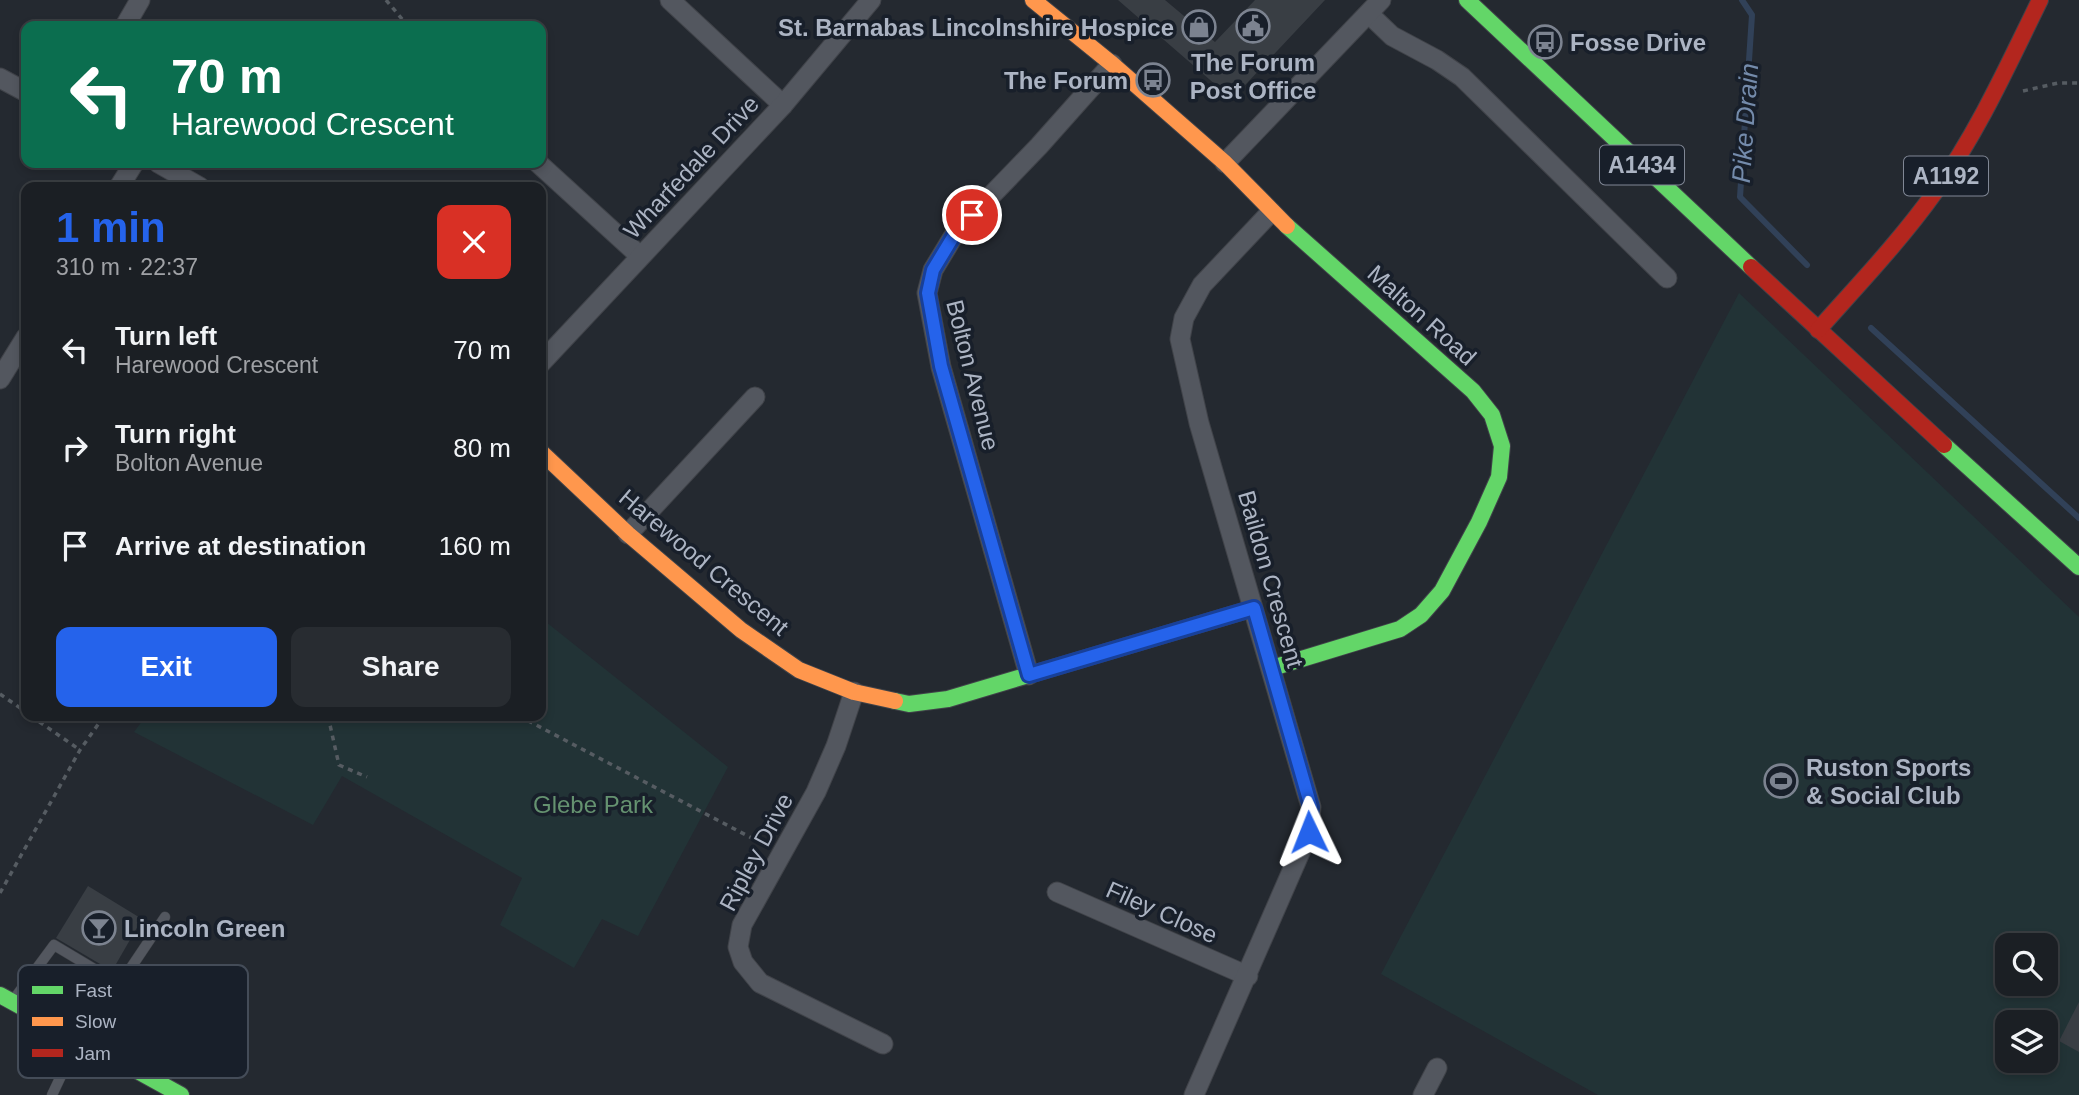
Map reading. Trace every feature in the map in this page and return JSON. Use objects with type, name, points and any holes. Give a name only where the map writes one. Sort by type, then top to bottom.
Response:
[{"type":"street","points":[[128,21],[141,0]]},
{"type":"street","points":[[670,0],[783,104]]},
{"type":"street","name":"Wharfedale Drive","points":[[546,358],[783,104],[871,0]]},
{"type":"street","name":"Malton Road","points":[[1033,0],[1112,64],[1225,163],[1271,212],[1473,391],[1492,415],[1502,446],[1499,477],[1479,522],[1442,590],[1421,615],[1400,629],[1272,668]]},
{"type":"street","name":"A1434","points":[[1466,0],[1818,330],[2079,567]]},
{"type":"street","name":"A1192","points":[[1818,330],[1913,220],[1949,172],[1992,99],[2040,0]]},
{"type":"street","points":[[1225,163],[1373,5],[1392,36],[1437,60],[1461,77],[1667,278]]},
{"type":"street","name":"Bolton Avenue","points":[[1029,675],[941,366],[928,293],[933,270],[956,232],[1039,146],[1112,64]]},
{"type":"street","points":[[0,78],[21,89]]},
{"type":"street","points":[[167,168],[191,182]]},
{"type":"street","points":[[543,168],[640,256]]},
{"type":"street","name":"Baildon Crescent","points":[[1194,1095],[1309,832],[1311,807],[1199,423],[1180,339],[1184,318],[1202,285],[1271,212]]},
{"type":"street","points":[[0,379],[21,345]]},
{"type":"street","points":[[628,534],[755,397]]},
{"type":"street","name":"Harewood Crescent","points":[[546,457],[628,534],[741,630],[799,670],[854,692],[909,704],[948,699],[1254,608]]},
{"type":"street","name":"Ripley Drive","points":[[854,692],[836,746],[816,792],[742,925],[738,947],[743,962],[760,982],[883,1044]]},
{"type":"street","name":"Filey Close","points":[[1056,892],[1248,976]]},
{"type":"street","points":[[1423,1095],[1437,1068]]},
{"type":"street","points":[[150,1078],[181,1095]]},
{"type":"lane","points":[[133,965],[165,917]]},
{"type":"lane","points":[[36,965],[54,945],[88,965]]},
{"type":"lane","points":[[6,999],[18,986]]},
{"type":"lane","points":[[52,1095],[60,1078]]},
{"type":"path","points":[[386,0],[404,21]]},
{"type":"path","points":[[1992,99],[2058,83],[2079,83]]},
{"type":"path","points":[[0,694],[21,709]]},
{"type":"path","points":[[38,721],[80,750]]},
{"type":"path","points":[[0,893],[80,750],[100,721]]},
{"type":"path","points":[[329,721],[339,765],[367,777]]},
{"type":"path","points":[[529,721],[781,853]]},
{"type":"green space","name":"Ruston Sports & Social Club","points":[[1739,293],[2079,617],[2079,1095],[1598,1095],[1381,974]]},
{"type":"green space","name":"Glebe Park","points":[[546,622],[728,767],[638,936],[602,919],[574,968],[500,925],[522,878],[342,776],[313,825],[134,732],[142,721],[546,721]]},
{"type":"building","points":[[1118,0],[1165,0],[1215,42],[1255,0],[1325,0],[1232,99]]},
{"type":"building","name":"Lincoln Green","points":[[88,886],[142,919],[115,965],[102,965],[56,938]]},
{"type":"building","points":[[2079,1002],[2079,1052],[2059,1041]]},
{"type":"waterway","name":"Pike Drain","points":[[1742,0],[1752,15],[1740,197],[1807,265]]},
{"type":"waterway","name":"Pike Drain","points":[[1871,328],[2079,518]]},
{"type":"traffic: fast","points":[[1467,0],[1751,267]]},
{"type":"traffic: fast","points":[[1272,668],[1400,629],[1421,615],[1442,591],[1479,522],[1499,477],[1502,446],[1492,415],[1473,391],[1287,226]]},
{"type":"traffic: fast","points":[[1944,445],[2079,567]]},
{"type":"traffic: fast","points":[[895,701],[909,704],[948,699],[1254,608]]},
{"type":"traffic: fast","points":[[0,995],[18,1005]]},
{"type":"traffic: fast","points":[[150,1078],[181,1095]]},
{"type":"traffic: slow","points":[[1033,0],[1112,64],[1225,163],[1287,226]]},
{"type":"traffic: slow","points":[[546,457],[628,534],[741,630],[799,670],[854,692],[895,701]]},
{"type":"traffic: jam","points":[[1818,330],[1908,228],[1951,169],[1992,98],[2040,0]]},
{"type":"traffic: jam","points":[[1751,267],[1944,445]]},
{"type":"place","name":"The Forum Post Office","points":[[1253,26]]},
{"type":"place","name":"St. Barnabas Lincolnshire Hospice","points":[[1199,27]]},
{"type":"place","name":"Fosse Drive","points":[[1545,42]]},
{"type":"place","name":"The Forum","points":[[1153,80]]},
{"type":"place","name":"Ruston Sports & Social Club","points":[[1781,781]]},
{"type":"place","name":"Lincoln Green","points":[[99,928]]},
{"type":"route","points":[[972,215],[956,232],[933,270],[928,293],[941,366],[1029,675],[1254,608],[1311,807],[1309,832]]}]
